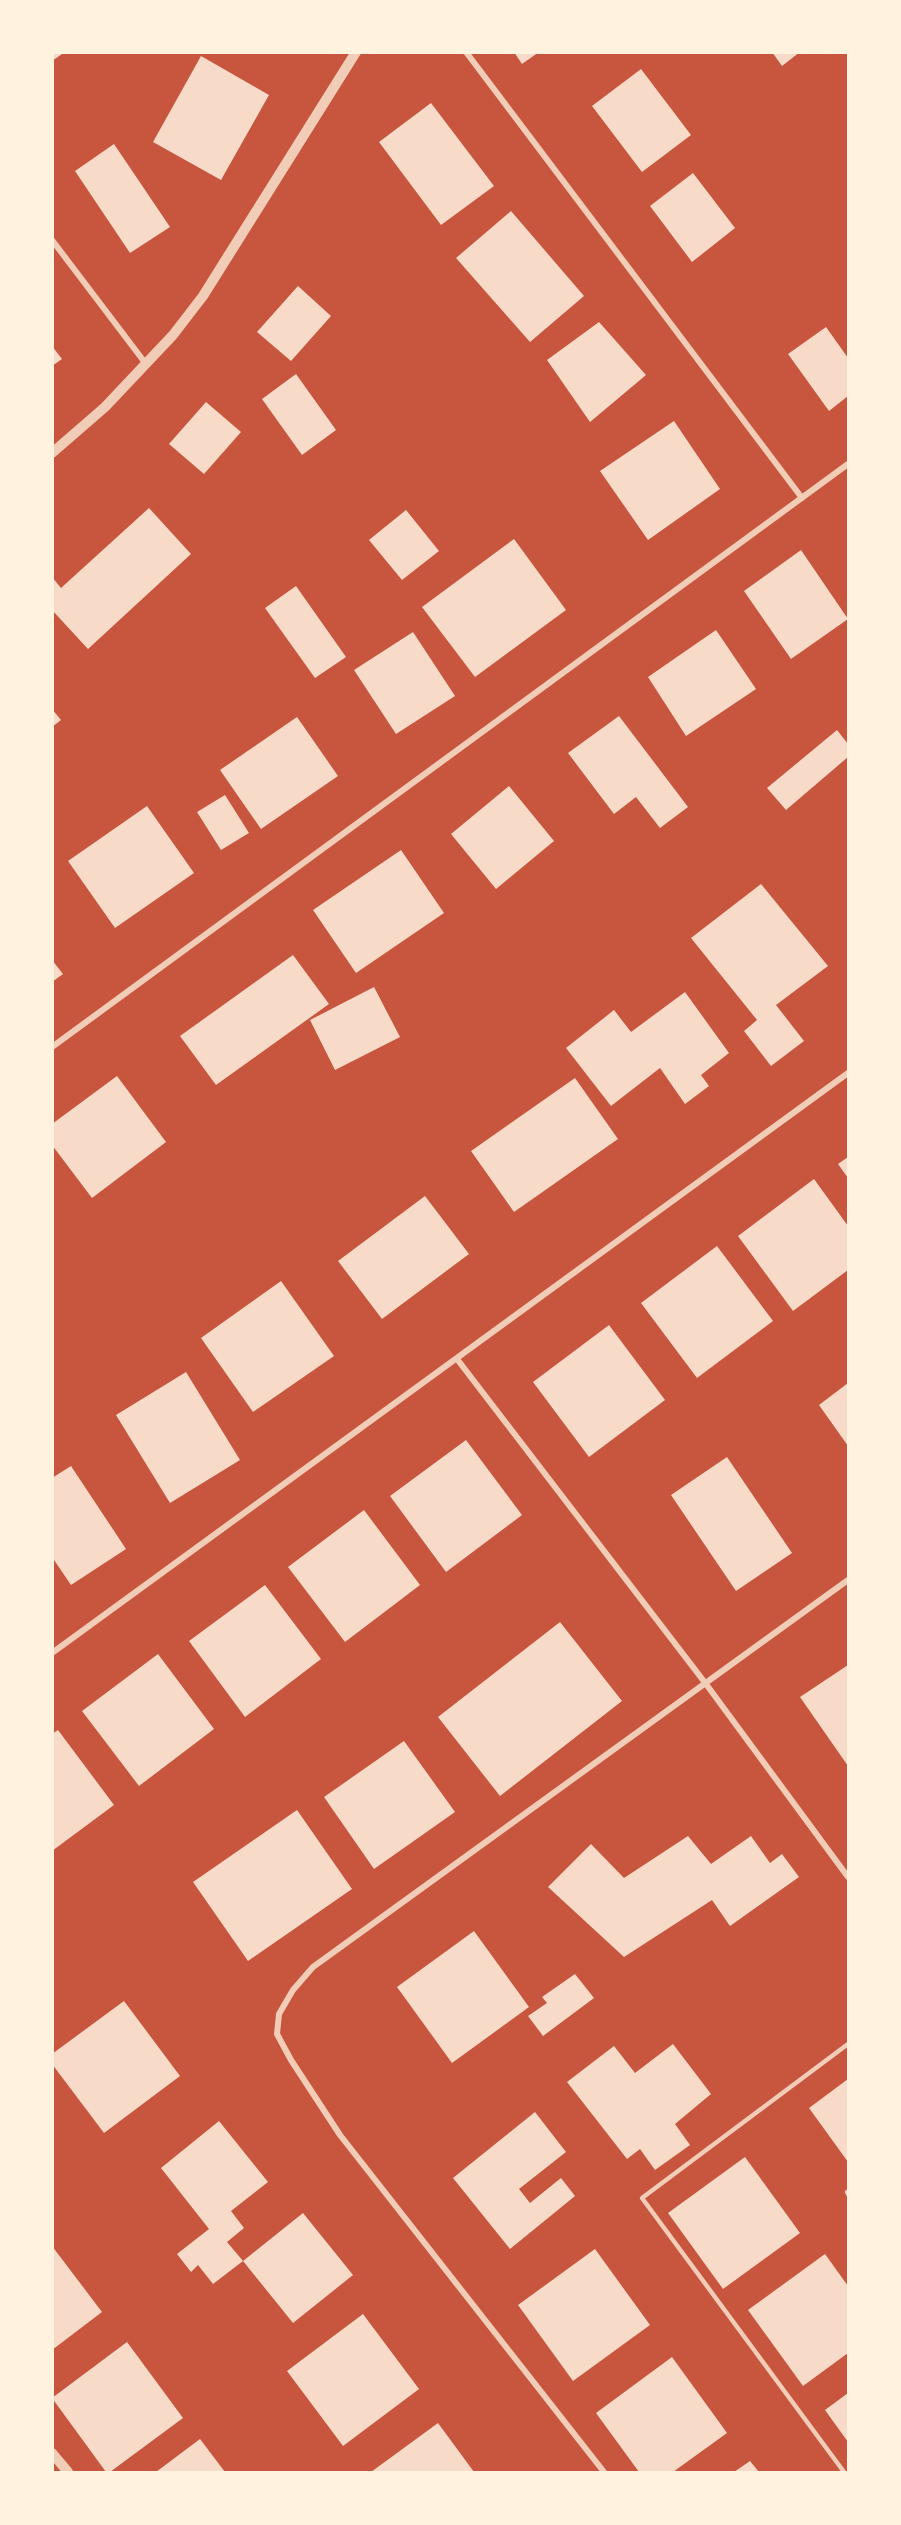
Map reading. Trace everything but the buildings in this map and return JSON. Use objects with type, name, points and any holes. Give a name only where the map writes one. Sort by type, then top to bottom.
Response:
[{"type":"street","points":[[52,453],[105,407],[147,364],[203,296],[356,52]]},
{"type":"street","points":[[466,52],[802,498]]},
{"type":"street","points":[[52,240],[147,364]]},
{"type":"street","points":[[52,1047],[849,464]]},
{"type":"street","points":[[52,1653],[849,1073]]},
{"type":"street","points":[[457,1359],[706,1684],[849,1877]]},
{"type":"street","points":[[604,2472],[340,2135],[291,2060],[277,2034],[279,2014],[293,1990],[313,1967],[849,1580]]},
{"type":"street","points":[[52,2453],[68,2472]]},
{"type":"lane","points":[[844,2472],[642,2198],[849,2044]]}]
